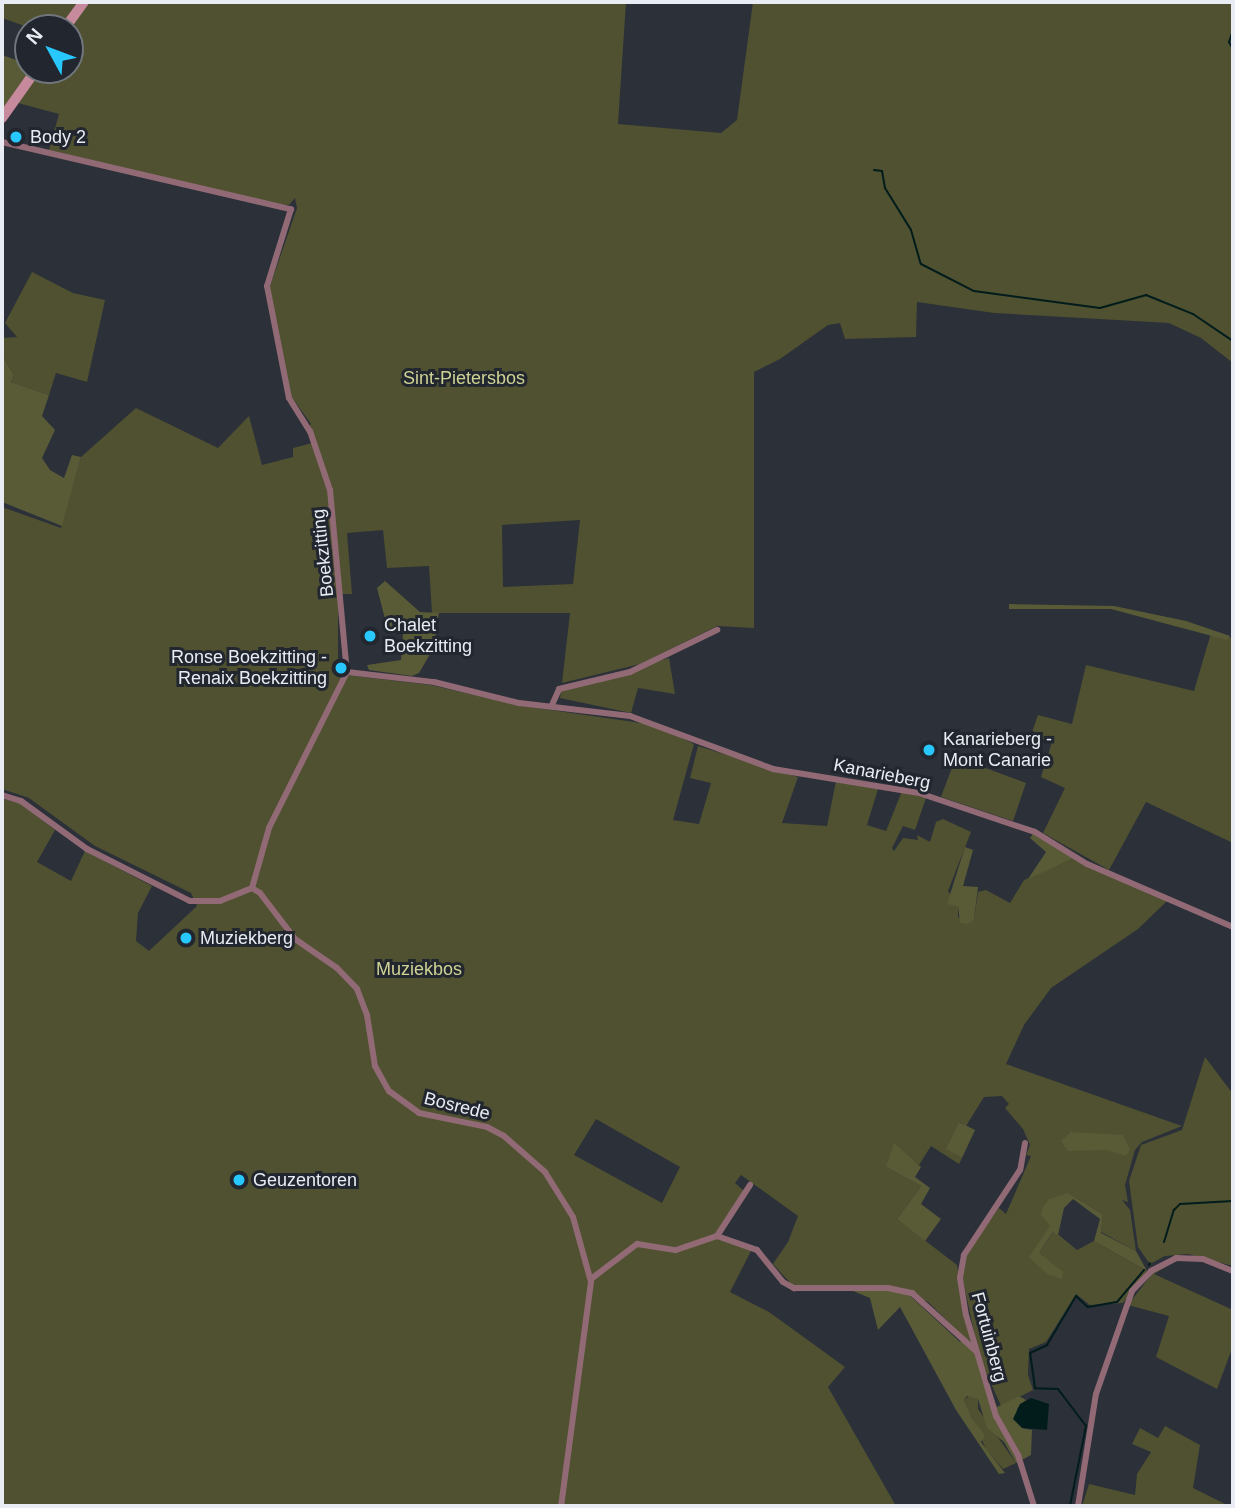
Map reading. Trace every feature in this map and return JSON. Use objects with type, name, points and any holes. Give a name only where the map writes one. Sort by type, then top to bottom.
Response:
[{"type":"main road","points":[[2,118],[26,84]]},
{"type":"street","name":"Boekzitting","points":[[2,142],[291,209],[267,286],[289,398],[310,431],[330,490],[347,672]]},
{"type":"street","points":[[2,795],[21,801],[87,849],[190,901],[228,900],[252,888],[272,820],[347,672],[410,678],[493,697],[552,705],[559,689],[630,672],[717,630]]},
{"type":"street","name":"Kanarieberg","points":[[552,705],[647,721],[774,769],[926,796],[1035,832],[1087,864],[1233,927]]},
{"type":"street","name":"Bosrede","points":[[252,888],[260,893],[295,939],[337,968],[357,989],[367,1015],[375,1066],[397,1099],[430,1117],[493,1129],[545,1172],[573,1217],[592,1279],[561,1506]]},
{"type":"street","name":"Fortuinberg","points":[[1025,1143],[1017,1177],[961,1262],[963,1300],[976,1351],[996,1416],[1018,1455],[1034,1506]]},
{"type":"street","points":[[717,1236],[750,1185]]},
{"type":"street","points":[[592,1279],[637,1244],[676,1250],[717,1236],[757,1250],[783,1282],[794,1288],[888,1288],[912,1293],[976,1351]]},
{"type":"street","points":[[1078,1506],[1083,1494],[1093,1405],[1132,1291],[1151,1271],[1176,1258],[1203,1259],[1233,1271]]},
{"type":"green space","points":[[2,2],[80,2],[71,14],[14,14],[14,22],[2,18]]},
{"type":"green space","points":[[89,2],[626,2],[618,124],[721,133],[737,120],[753,2],[1233,2],[1233,363],[1201,338],[1169,323],[994,313],[917,302],[916,337],[845,339],[840,323],[828,325],[780,359],[754,372],[754,628],[717,626],[640,664],[562,683],[570,613],[432,613],[429,566],[387,568],[383,530],[347,533],[352,594],[338,594],[338,674],[431,685],[516,705],[655,725],[694,744],[673,820],[699,824],[711,783],[690,778],[698,746],[798,777],[782,823],[827,826],[836,781],[878,789],[867,825],[886,831],[902,791],[926,798],[915,830],[903,826],[892,848],[894,851],[903,838],[918,840],[917,835],[930,842],[936,822],[943,819],[971,832],[948,891],[958,906],[958,917],[974,920],[978,892],[986,890],[1010,903],[1024,880],[1074,858],[1167,901],[1138,929],[1051,988],[1024,1025],[1006,1064],[1182,1126],[1142,1142],[1135,1150],[1125,1185],[1128,1202],[1122,1200],[1130,1210],[1136,1251],[1101,1232],[1103,1214],[1068,1193],[1039,1253],[1054,1231],[1077,1250],[1094,1241],[1147,1271],[1123,1303],[1090,1305],[1076,1294],[1046,1342],[1029,1349],[1028,1375],[1033,1390],[1001,1406],[979,1356],[962,1275],[967,1252],[999,1208],[1006,1214],[1031,1156],[1026,1155],[1030,1145],[1023,1129],[1005,1108],[1009,1104],[1002,1096],[984,1097],[966,1126],[960,1122],[947,1149],[962,1158],[959,1164],[931,1146],[919,1165],[901,1152],[886,1167],[921,1186],[897,1219],[957,1265],[974,1347],[928,1302],[899,1287],[793,1286],[773,1264],[788,1242],[798,1216],[741,1175],[735,1183],[744,1191],[716,1234],[682,1246],[716,1238],[752,1249],[730,1292],[769,1312],[845,1367],[828,1387],[896,1506],[2,1506],[2,798],[21,804],[55,830],[37,862],[71,881],[85,851],[152,886],[138,913],[136,941],[149,951],[197,906],[191,893],[95,846],[29,798],[2,789],[2,507],[61,528],[81,457],[136,408],[218,448],[249,416],[262,465],[293,457],[293,448],[312,443],[307,429],[311,424],[291,396],[269,289],[297,208],[295,198],[289,205],[273,204],[49,150],[59,114],[18,103],[31,84],[84,84],[84,14],[81,14]],"holes":[[[580,520],[573,584],[503,587],[502,525]],[[596,1119],[680,1167],[662,1203],[574,1155]]]},
{"type":"green space","points":[[2,55],[14,59],[14,84],[21,84],[2,111]]},
{"type":"green space","points":[[32,272],[73,293],[105,300],[87,382],[56,373],[49,395],[11,382],[14,375],[2,355],[2,338],[17,337],[5,323]]},
{"type":"green space","points":[[2,355],[14,375],[11,382],[49,395],[42,416],[55,430],[42,458],[50,470],[64,478],[72,455],[81,457],[62,526],[2,502]]},
{"type":"green space","points":[[385,581],[420,612],[439,613],[433,649],[419,673],[412,676],[369,670],[367,665],[401,660],[403,633],[389,634],[377,588]]},
{"type":"green space","points":[[1009,604],[1114,606],[1186,621],[1230,636],[1227,640],[1111,609],[1009,609]]},
{"type":"green space","points":[[1211,633],[1233,638],[1233,843],[1146,802],[1109,870],[1043,833],[1065,788],[1041,777],[1052,742],[1031,735],[1038,715],[1072,724],[1086,665],[1194,691]]},
{"type":"green space","points":[[669,658],[675,694],[638,688],[631,713],[560,698],[561,691]]},
{"type":"green space","points":[[956,757],[1026,783],[1013,821],[941,797]]},
{"type":"green space","points":[[1033,834],[1074,858],[1028,879],[1046,852],[1030,838]]},
{"type":"green space","points":[[965,847],[973,850],[963,886],[978,887],[974,920],[968,924],[960,923],[958,906],[947,904]]},
{"type":"green space","points":[[1205,1057],[1233,1094],[1233,1266],[1188,1254],[1165,1256],[1150,1264],[1138,1247],[1129,1181],[1141,1145],[1182,1130]]},
{"type":"green space","points":[[959,1122],[975,1130],[962,1158],[946,1149]]},
{"type":"green space","points":[[1071,1132],[1123,1135],[1130,1150],[1126,1156],[1107,1150],[1068,1151],[1061,1141]]},
{"type":"green space","points":[[894,1143],[921,1167],[915,1177],[930,1188],[921,1204],[941,1219],[925,1241],[897,1219],[921,1186],[886,1167]]},
{"type":"green space","points":[[1068,1193],[1103,1214],[1101,1233],[1136,1251],[1147,1271],[1094,1241],[1100,1219],[1073,1199],[1064,1208],[1058,1235],[1053,1232],[1039,1253],[1063,1272],[1062,1279],[1047,1274],[1029,1257],[1050,1226],[1041,1215],[1043,1207],[1049,1199]]},
{"type":"green space","points":[[1169,1265],[1154,1274],[1233,1310],[1233,1346],[1217,1389],[1156,1357],[1169,1316],[1128,1305],[1155,1270]]},
{"type":"green space","points":[[883,1289],[906,1292],[960,1342],[964,1338],[978,1357],[997,1407],[1019,1396],[1026,1400],[1017,1409],[1022,1428],[1032,1430],[1031,1455],[1016,1463],[1004,1442],[987,1428],[978,1399],[967,1396],[964,1400],[973,1420],[985,1435],[981,1442],[1005,1473],[999,1474],[956,1410],[900,1307],[878,1330],[870,1298],[853,1291]]},
{"type":"green space","points":[[970,1395],[978,1399],[978,1409],[1016,1463],[1003,1469],[986,1449],[964,1400]]},
{"type":"green space","points":[[1165,1426],[1200,1445],[1193,1488],[1229,1506],[1082,1506],[1089,1484],[1135,1495],[1137,1474],[1151,1452],[1132,1444],[1140,1428],[1158,1438]]},
{"type":"shaded area","points":[[1031,1398],[1049,1404],[1047,1430],[1022,1428],[1013,1419],[1020,1404]]},
{"type":"waterway","points":[[1233,30],[1229,42],[1233,49]]},
{"type":"waterway","points":[[1233,52],[1233,61]]},
{"type":"waterway","points":[[1233,68],[1233,75]]},
{"type":"waterway","points":[[1233,92],[1233,100]]},
{"type":"waterway","points":[[1233,119],[1233,127]]},
{"type":"waterway","points":[[1233,141],[1233,155]]},
{"type":"waterway","points":[[874,170],[882,171],[885,188],[911,230],[921,264],[974,291],[1100,308],[1146,295],[1193,314],[1233,341]]},
{"type":"waterway","points":[[1164,1242],[1174,1210],[1180,1204],[1233,1201]]},
{"type":"waterway","points":[[1070,1506],[1086,1426],[1058,1389],[1035,1388],[1030,1353],[1047,1345],[1076,1296],[1088,1307],[1117,1302],[1144,1270]]},
{"type":"place","name":"Body 2","points":[[16,137]]},
{"type":"place","name":"Chalet Boekzitting","points":[[370,636]]},
{"type":"place","name":"Ronse Boekzitting - Renaix Boekzitting","points":[[341,668]]},
{"type":"place","name":"Kanarieberg - Mont Canarie","points":[[929,750]]},
{"type":"place","name":"Muziekberg","points":[[186,938]]},
{"type":"place","name":"Geuzentoren","points":[[239,1180]]},
{"type":"park label","name":"Sint-Pietersbos","points":[[464,378]]},
{"type":"park label","name":"Muziekbos","points":[[419,969]]}]
